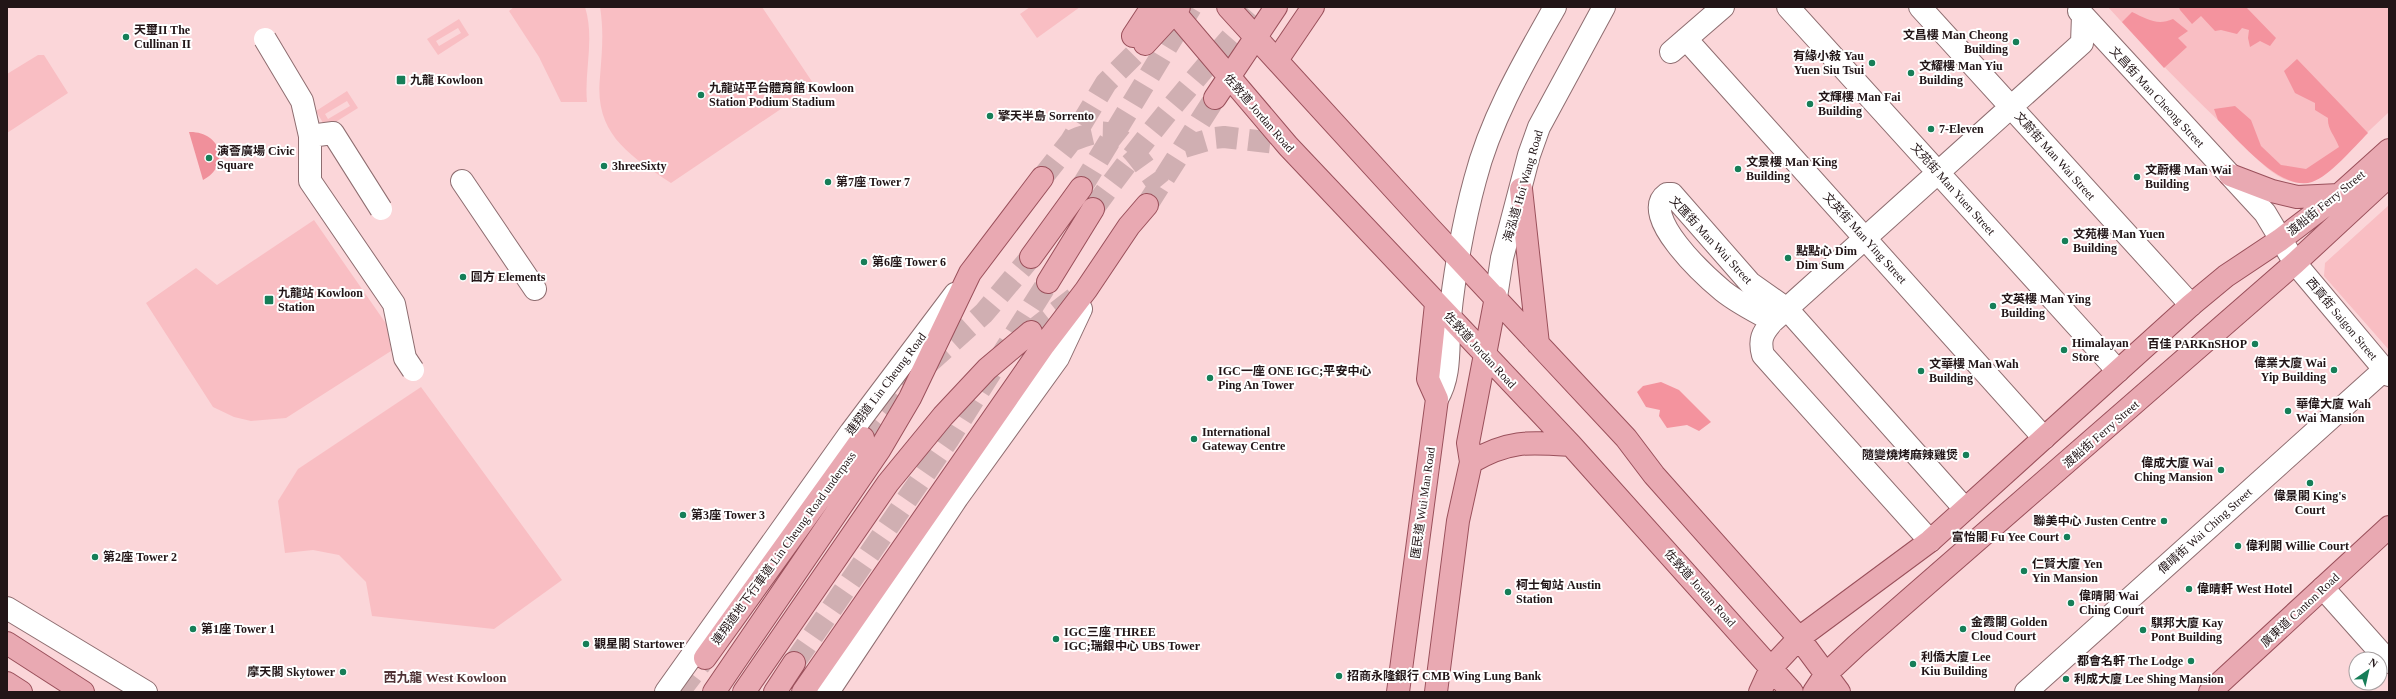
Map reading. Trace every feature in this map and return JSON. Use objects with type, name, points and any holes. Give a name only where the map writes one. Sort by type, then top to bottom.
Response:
[{"type":"main road","points":[[1152,7],[1139,40],[1174,9]]},
{"type":"main road","points":[[1228,7],[1459,259],[1626,438],[1654,474],[1799,638],[1839,692]]},
{"type":"main road","points":[[1215,98],[1276,7]]},
{"type":"main road","points":[[1277,60],[1313,7]]},
{"type":"main road","name":"佐敦道 Jordan Road","points":[[1174,9],[1281,145],[1443,310],[1571,445],[1792,692]]},
{"type":"main road","name":"渡船街 Ferry Street","points":[[1799,638],[1930,540],[2191,305],[2226,276],[2280,240],[2339,195],[2389,150]]},
{"type":"main road","points":[[2230,175],[2272,191],[2297,197],[2339,195]]},
{"type":"main road","name":"渡船街 Ferry Street","points":[[1814,692],[1826,674],[2295,263],[2389,176]]},
{"type":"main road","name":"連翔道 Lin Cheung Road","points":[[714,692],[836,515],[887,437],[910,398],[970,273],[1042,178]]},
{"type":"main road","points":[[1031,257],[1081,188]]},
{"type":"main road","points":[[1521,189],[1538,344]]},
{"type":"main road","points":[[803,692],[1044,345],[1083,299],[1129,226],[1147,205]]},
{"type":"main road","points":[[1048,282],[1093,209]]},
{"type":"main road","name":"海泓道 Hoi Wang Road","points":[[1486,356],[1496,297]]},
{"type":"main road","name":"匯民道 Wui Man Road","points":[[1398,692],[1437,399],[1428,379],[1443,310]]},
{"type":"main road","points":[[744,692],[888,483],[942,416],[987,369],[1031,332]]},
{"type":"main road","points":[[1436,692],[1458,521],[1471,462],[1468,443],[1486,356]]},
{"type":"main road","name":"連翔道地下行車道 Lin Cheung Road underpass","points":[[705,658],[863,438]]},
{"type":"main road","points":[[1471,462],[1499,448],[1513,444],[1536,443],[1571,445]]},
{"type":"main road","name":"廣東道 Canton Road","points":[[2210,692],[2389,527]]},
{"type":"main road","points":[[1760,692],[1771,668],[1799,638]]},
{"type":"main road","points":[[7,643],[83,692]]},
{"type":"main road","points":[[775,692],[794,663]]},
{"type":"main road","points":[[7,683],[21,692]]},
{"type":"street","points":[[1443,310],[1459,259],[1475,179],[1491,130],[1528,53],[1555,7]]},
{"type":"street","name":"海泓道 Hoi Wang Road","points":[[1496,297],[1502,258],[1529,155],[1539,127],[1604,7]]},
{"type":"street","name":"文英街 Man Ying Street","points":[[1723,7],[1679,46],[1866,238],[2044,438]]},
{"type":"street","name":"文苑街 Man Yuen Street","points":[[1788,7],[2118,371]]},
{"type":"street","name":"文蔚街 Man Wai Street","points":[[1920,7],[2191,305]]},
{"type":"street","points":[[2079,12],[2082,43]]},
{"type":"street","name":"文昌街 Man Cheong Street","points":[[2079,12],[2264,212],[2295,263]]},
{"type":"street","points":[[265,39],[302,101],[310,136],[310,181],[394,304],[405,358],[413,370]]},
{"type":"street","points":[[1930,540],[1763,355],[1760,343],[1763,332],[2082,43]]},
{"type":"street","points":[[2082,43],[2112,49]]},
{"type":"street","points":[[310,136],[333,133],[381,209]]},
{"type":"street","points":[[462,181],[535,289]]},
{"type":"street","name":"文匯街 Man Wui Street","points":[[1780,315],[1723,292],[1705,275],[1668,233],[1661,221],[1659,208],[1662,197],[1667,194],[1672,194],[1780,315],[1965,509]]},
{"type":"street","name":"西貢街 Saigon Street","points":[[2295,263],[2387,372]]},
{"type":"street","name":"連翔道 Lin Cheung Road","points":[[666,692],[864,413],[970,273]]},
{"type":"street","points":[[828,692],[957,498],[1058,358],[1083,299]]},
{"type":"street","name":"偉晴街 Wai Ching Street","points":[[2026,692],[2387,372]]},
{"type":"street","points":[[2323,588],[2389,662]]},
{"type":"street","points":[[7,608],[146,692]]},
{"type":"shaded area","points":[[514,7],[585,7],[589,31],[586,90],[587,102],[561,102],[539,57],[509,11]]},
{"type":"shaded area","name":"九龍站平台體育館 Kowloon Station Podium Stadium","points":[[600,7],[762,7],[815,86],[671,183],[641,163],[628,152],[609,128],[603,114],[600,97],[602,25]]},
{"type":"shaded area","points":[[1030,7],[1080,7],[1037,38],[1020,14]]},
{"type":"shaded area","points":[[2108,7],[2389,7],[2389,112],[2319,178],[2302,183],[2284,179],[2277,176],[2260,161],[2172,74]]},
{"type":"shaded area","points":[[2179,7],[2246,7],[2276,38],[2270,46],[2260,41],[2250,47],[2248,38],[2249,30],[2242,28],[2237,34],[2221,30],[2215,31],[2201,16],[2192,24]]},
{"type":"shaded area","points":[[2132,12],[2157,22],[2173,19],[2188,31],[2178,38],[2187,47],[2164,68],[2122,22]]},
{"type":"shaded area","points":[[459,19],[469,35],[438,55],[427,39]],"holes":[[[458,28],[461,33],[439,46],[436,41]]]},
{"type":"shaded area","points":[[38,55],[44,55],[68,93],[7,133],[7,74]]},
{"type":"shaded area","points":[[2297,59],[2368,133],[2334,168],[2326,174],[2312,182],[2300,183],[2287,179],[2274,172],[2248,151],[2218,120],[2214,109],[2235,106],[2251,120],[2261,146],[2281,165],[2306,169],[2339,147],[2330,129],[2328,118],[2315,110],[2315,103],[2295,93],[2284,71]]},
{"type":"shaded area","points":[[347,91],[358,108],[326,128],[316,111]],"holes":[[[347,101],[350,106],[328,119],[325,114]]]},
{"type":"shaded area","points":[[189,132],[200,133],[209,137],[215,143],[218,150],[219,158],[217,166],[212,174],[203,180]]},
{"type":"shaded area","points":[[2389,205],[2389,350],[2324,276],[2325,263]]},
{"type":"shaded area","points":[[314,220],[387,325],[391,351],[286,418],[251,421],[234,417],[213,407],[146,303],[196,268],[217,285]]},
{"type":"shaded area","points":[[1661,382],[1679,390],[1711,422],[1699,431],[1687,425],[1667,428],[1659,416],[1660,410],[1646,407],[1637,392],[1643,386]]},
{"type":"shaded area","points":[[421,387],[562,580],[494,629],[372,616],[366,582],[339,555],[313,550],[285,553],[278,501],[298,469]]},
{"type":"tunnel","points":[[1081,188],[1191,7]]},
{"type":"tunnel","points":[[1093,209],[1173,106],[1258,7]]},
{"type":"tunnel","points":[[1042,178],[1071,141],[1106,83],[1145,44]]},
{"type":"tunnel","points":[[1147,205],[1215,98]]},
{"type":"tunnel","points":[[1071,141],[1098,133],[1107,133],[1115,136],[1130,148],[1160,187]]},
{"type":"tunnel","points":[[1184,147],[1214,138],[1224,137],[1275,143]]},
{"type":"tunnel","points":[[863,438],[914,376],[984,313],[1031,257]]},
{"type":"tunnel","points":[[794,663],[948,440],[1048,282]]},
{"type":"tunnel","points":[[1031,332],[1077,296]]},
{"type":"tunnel","points":[[679,692],[705,658]]},
{"type":"place","name":"天璽II The Cullinan II","points":[[126,37]]},
{"type":"place","name":"文昌樓 Man Cheong Building","points":[[2016,42]]},
{"type":"place","name":"有緣小敍 Yau Yuen Siu Tsui","points":[[1872,63]]},
{"type":"place","name":"文耀樓 Man Yiu Building","points":[[1911,73]]},
{"type":"place","name":"九龍 Kowloon","points":[[401,80]]},
{"type":"place","name":"九龍站平台體育館 Kowloon Station Podium Stadium","points":[[701,95]]},
{"type":"place","name":"文輝樓 Man Fai Building","points":[[1810,104]]},
{"type":"place","name":"擎天半島 Sorrento","points":[[990,116]]},
{"type":"place","name":"7-Eleven","points":[[1931,129]]},
{"type":"place","name":"演薈廣場 Civic Square","points":[[209,158]]},
{"type":"place","name":"3hreeSixty","points":[[604,166]]},
{"type":"place","name":"文景樓 Man King Building","points":[[1738,169]]},
{"type":"place","name":"文蔚樓 Man Wai Building","points":[[2137,177]]},
{"type":"place","name":"第7座 Tower 7","points":[[828,182]]},
{"type":"place","name":"文苑樓 Man Yuen Building","points":[[2065,241]]},
{"type":"place","name":"點點心 Dim Dim Sum","points":[[1788,258]]},
{"type":"place","name":"第6座 Tower 6","points":[[864,262]]},
{"type":"place","name":"圓方 Elements","points":[[463,277]]},
{"type":"place","name":"九龍站 Kowloon Station","points":[[269,300]]},
{"type":"place","name":"文英樓 Man Ying Building","points":[[1993,306]]},
{"type":"place","name":"百佳 PARKnSHOP","points":[[2255,344]]},
{"type":"place","name":"Himalayan Store","points":[[2064,350]]},
{"type":"place","name":"偉業大廈 Wai Yip Building","points":[[2334,370]]},
{"type":"place","name":"文華樓 Man Wah Building","points":[[1921,371]]},
{"type":"place","name":"IGC一座 ONE IGC;平安中心 Ping An Tower","points":[[1210,378]]},
{"type":"place","name":"華偉大廈 Wah Wai Mansion","points":[[2288,411]]},
{"type":"place","name":"International Gateway Centre","points":[[1194,439]]},
{"type":"place","name":"隨變燒烤麻辣雞煲","points":[[1966,455]]},
{"type":"place","name":"偉成大廈 Wai Ching Mansion","points":[[2221,470]]},
{"type":"place","name":"偉景閣 King's Court","points":[[2310,483]]},
{"type":"place","name":"第3座 Tower 3","points":[[683,515]]},
{"type":"place","name":"聯美中心 Justen Centre","points":[[2164,521]]},
{"type":"place","name":"富怡閣 Fu Yee Court","points":[[2067,537]]},
{"type":"place","name":"偉利閣 Willie Court","points":[[2238,546]]},
{"type":"place","name":"第2座 Tower 2","points":[[95,557]]},
{"type":"place","name":"仁賢大廈 Yen Yin Mansion","points":[[2024,571]]},
{"type":"place","name":"偉晴軒 West Hotel","points":[[2189,589]]},
{"type":"place","name":"柯士甸站 Austin Station","points":[[1508,592]]},
{"type":"place","name":"偉晴閣 Wai Ching Court","points":[[2071,603]]},
{"type":"place","name":"第1座 Tower 1","points":[[193,629]]},
{"type":"place","name":"金霞閣 Golden Cloud Court","points":[[1963,629]]},
{"type":"place","name":"騏邦大廈 Kay Pont Building","points":[[2143,630]]},
{"type":"place","name":"IGC三座 THREE IGC;瑞銀中心 UBS Tower","points":[[1056,639]]},
{"type":"place","name":"觀星閣 Startower","points":[[586,644]]},
{"type":"place","name":"都會名軒 The Lodge","points":[[2191,661]]},
{"type":"place","name":"利僑大廈 Lee Kiu Building","points":[[1913,664]]},
{"type":"place","name":"摩天閣 Skytower","points":[[343,672]]},
{"type":"place","name":"招商永隆銀行 CMB Wing Lung Bank","points":[[1339,676]]},
{"type":"place","name":"利成大廈 Lee Shing Mansion","points":[[2066,679]]},
{"type":"district","name":"西九龍 West Kowloon","points":[[445,677]]}]
